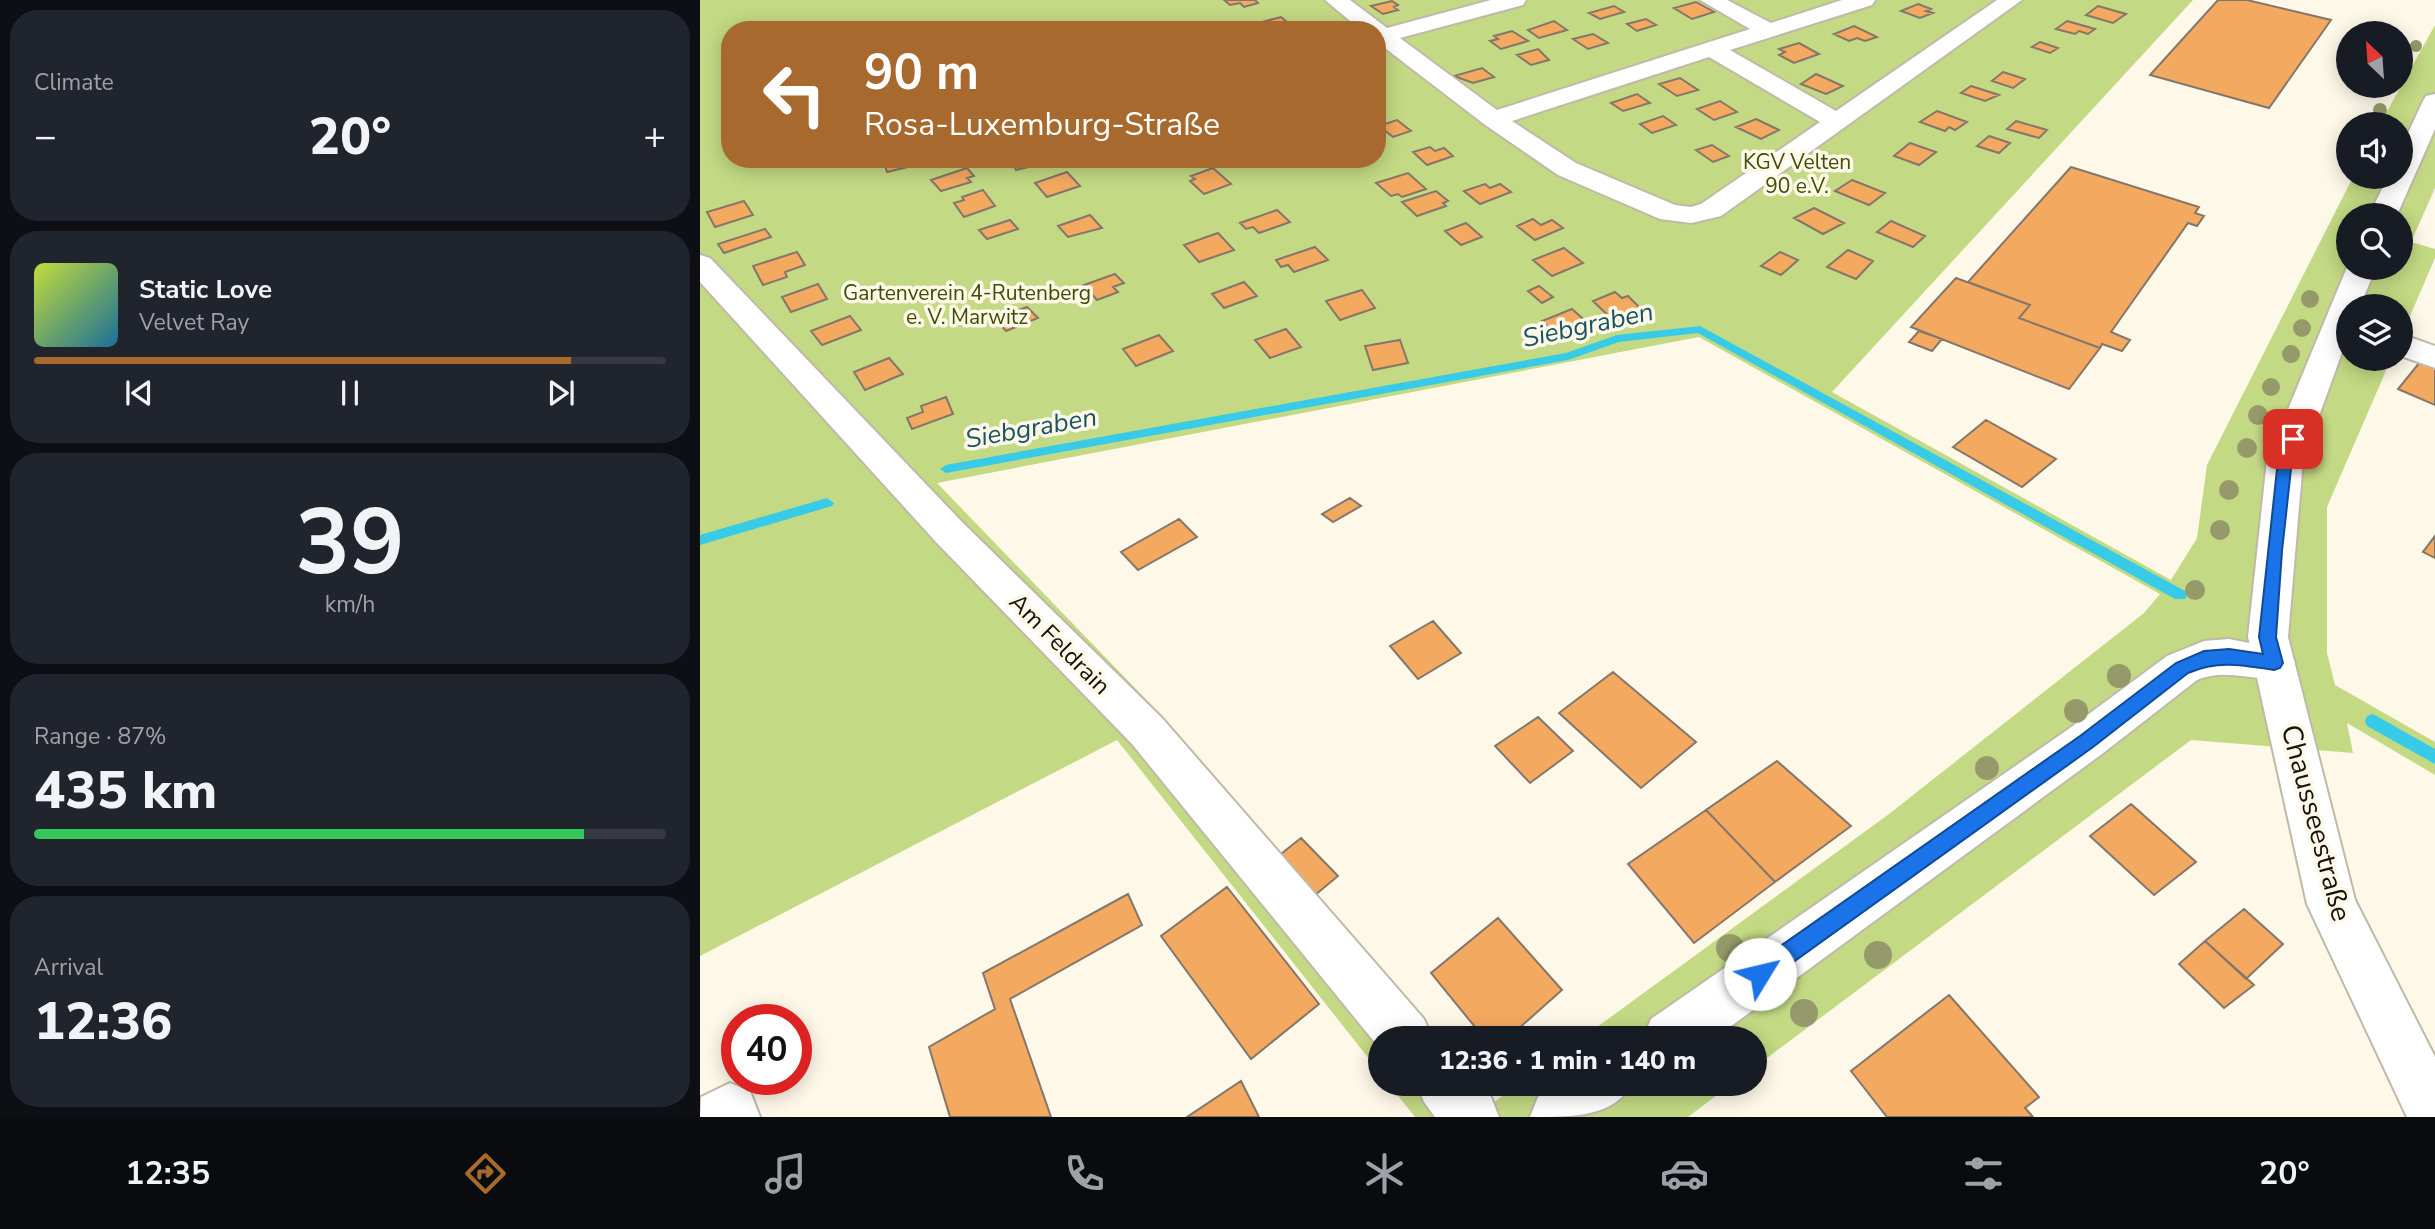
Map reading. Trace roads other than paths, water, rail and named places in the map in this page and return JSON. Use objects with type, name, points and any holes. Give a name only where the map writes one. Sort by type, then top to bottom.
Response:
[{"type":"street","points":[[1336,0],[1366,21]]},
{"type":"street","points":[[1386,34],[1515,0]]},
{"type":"street","points":[[1711,0],[1767,29]]},
{"type":"street","points":[[1493,119],[1864,0]]},
{"type":"street","points":[[1386,35],[1493,119],[1567,169],[1670,213],[1690,215],[1711,210],[2011,0]]},
{"type":"street","points":[[1709,48],[1835,121]]},
{"type":"street","points":[[2413,150],[2435,101]]},
{"type":"street","name":"Am Feldrain","points":[[700,264],[940,522],[1147,731],[1395,1026]]},
{"type":"street","name":"Chausseestraße","points":[[2336,338],[2316,376],[2285,460],[2271,650],[2332,904],[2435,1116]]},
{"type":"street","points":[[2413,349],[2435,358]]},
{"type":"street","points":[[1687,1026],[2086,741],[2182,668],[2204,658],[2271,650]]},
{"type":"street","points":[[1454,1096],[1471,1117]]},
{"type":"street","points":[[1558,1117],[1588,1096]]},
{"type":"street","points":[[721,1117],[730,1111],[732,1117]]},
{"type":"waterway","name":"Siebgraben","points":[[946,469],[1568,356],[1617,339],[1700,329],[2180,595]]},
{"type":"waterway","name":"Siebgraben","points":[[700,540],[827,503]]},
{"type":"waterway","name":"Siebgraben","points":[[2373,721],[2435,757]]},
{"type":"park label","name":"KGV Velten 90 e.V.","points":[[1797,174]]},
{"type":"park label","name":"Gartenverein 4-Rutenberg e. V. Marwitz","points":[[967,305]]}]
